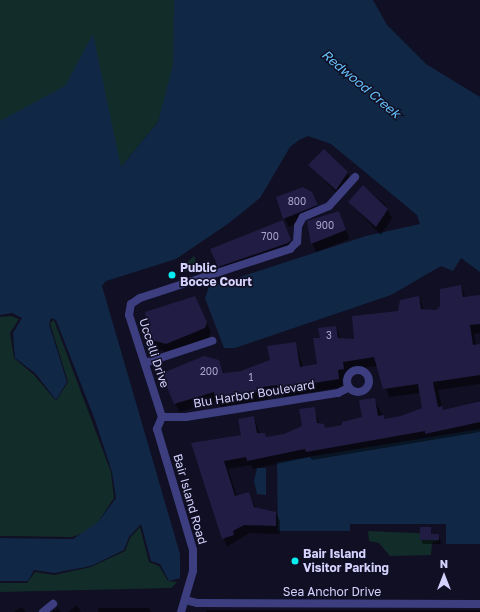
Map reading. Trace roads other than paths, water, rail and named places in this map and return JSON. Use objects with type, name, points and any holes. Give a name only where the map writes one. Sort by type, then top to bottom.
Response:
[{"type":"street","name":"Uccelli Drive","points":[[162,417],[129,315],[134,301],[290,249],[297,242],[298,226],[303,217],[329,206],[355,177]]},
{"type":"street","points":[[145,363],[212,341]]},
{"type":"street","name":"Blu Harbor Boulevard","points":[[162,417],[186,417],[338,394],[348,388]]},
{"type":"street","name":"Bair Island Road","points":[[162,417],[157,429],[193,550],[193,571],[181,612]]},
{"type":"street","name":"Sea Anchor Drive","points":[[185,600],[197,603],[480,604]]},
{"type":"street","points":[[43,612],[53,604]]},
{"type":"water","name":"Redwood Creek","points":[[174,0],[373,0],[387,25],[426,64],[480,97],[480,272],[461,258],[453,271],[441,266],[391,295],[235,348],[224,348],[205,298],[209,287],[366,236],[420,224],[417,215],[331,144],[308,136],[299,140],[290,147],[260,198],[229,223],[176,259],[106,281],[102,286],[180,554],[180,578],[169,581],[160,564],[151,561],[141,524],[129,537],[124,550],[91,566],[54,573],[34,570],[28,581],[0,581],[0,538],[73,539],[98,522],[116,498],[112,472],[95,420],[56,320],[51,318],[49,324],[67,382],[56,400],[35,373],[15,358],[13,333],[22,318],[12,313],[0,315],[0,121],[65,86],[93,34],[121,167],[158,122],[173,65]]},
{"type":"water","points":[[480,429],[480,544],[446,544],[446,524],[350,524],[350,531],[278,531],[277,462]]},
{"type":"water","points":[[257,468],[266,468],[266,495],[257,494],[254,481]]},
{"type":"place","name":"Public Bocce Court","points":[[172,275]]},
{"type":"place","name":"Bair Island Visitor Parking","points":[[295,561]]}]
